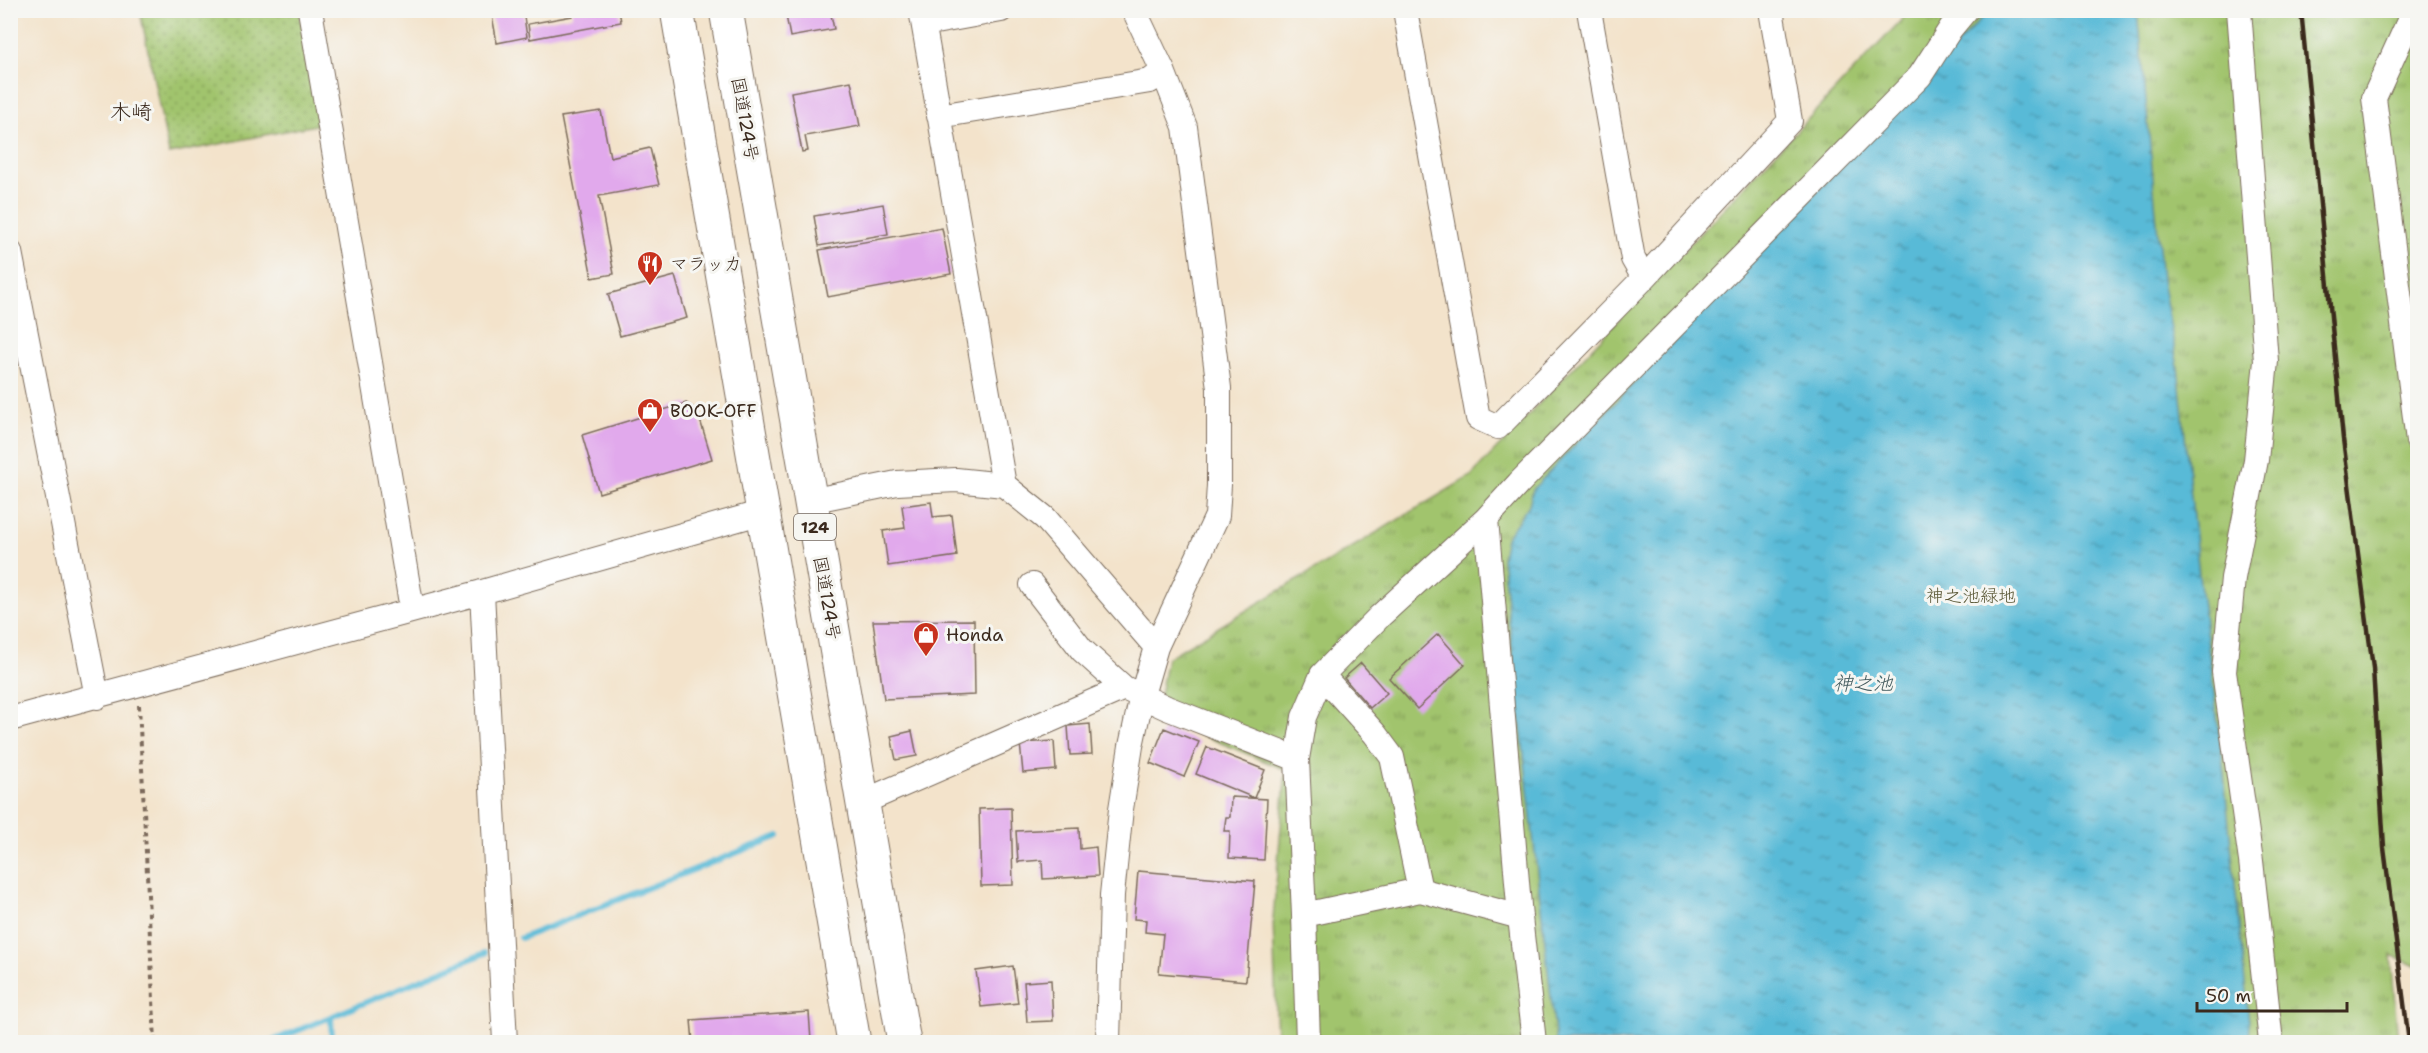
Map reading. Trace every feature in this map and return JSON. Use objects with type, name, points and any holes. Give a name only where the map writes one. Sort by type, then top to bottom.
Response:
[{"type":"highway","name":"124","points":[[676,10],[854,1042]]},
{"type":"highway","name":"国道124号","points":[[726,10],[904,1042]]},
{"type":"street","points":[[310,10],[412,609]]},
{"type":"street","points":[[1001,10],[923,17],[1004,485]]},
{"type":"street","points":[[1108,1042],[1112,895],[1133,691],[1217,516],[1219,485],[1219,388],[1185,127],[1163,71],[1134,10]]},
{"type":"street","points":[[1405,10],[1478,418],[1498,427],[1644,278],[1790,121],[1771,10]]},
{"type":"street","points":[[1589,10],[1634,259],[1644,278]]},
{"type":"street","points":[[1308,1042],[1297,759],[1304,717],[1322,675],[1380,616],[1486,519],[1920,76],[1951,28],[1966,10]]},
{"type":"street","points":[[2239,10],[2266,361],[2256,460],[2233,578],[2224,672],[2251,861],[2271,1042]]},
{"type":"street","points":[[2414,10],[2374,99],[2415,401],[2418,441]]},
{"type":"street","points":[[939,116],[1150,81],[1163,71]]},
{"type":"street","points":[[10,252],[97,697]]},
{"type":"street","points":[[810,501],[897,483],[956,480],[1004,485],[1046,518],[1156,647]]},
{"type":"street","points":[[10,719],[482,592],[763,512]]},
{"type":"street","points":[[1486,519],[1520,917],[1534,1042]]},
{"type":"street","points":[[1032,585],[1082,650],[1133,691],[1167,708],[1297,759]]},
{"type":"street","points":[[482,592],[505,1042]]},
{"type":"street","points":[[1322,675],[1375,734],[1392,757],[1420,890]]},
{"type":"street","points":[[863,802],[1133,691]]},
{"type":"street","points":[[1304,915],[1420,890],[1520,917]]},
{"type":"path","points":[[138,686],[155,1042]]},
{"type":"green space","points":[[140,11],[299,11],[321,124],[169,154]]},
{"type":"green space","name":"神之池緑地","points":[[1910,11],[2417,11],[2418,967],[2391,955],[2398,1042],[1277,1042],[1273,919],[1286,770],[1156,716],[1167,658],[1471,476]]},
{"type":"water","name":"神之池","points":[[1989,11],[2138,11],[2162,280],[2178,367],[2199,575],[2222,756],[2251,1042],[1556,1042],[1502,557],[1506,538],[1529,505],[1533,489]]},
{"type":"building","points":[[491,10],[523,10],[527,37],[497,43]]},
{"type":"building","points":[[572,10],[619,10],[621,22],[530,39],[528,24],[572,16]]},
{"type":"building","points":[[785,10],[830,10],[834,29],[790,37]]},
{"type":"building","points":[[851,81],[860,126],[805,136],[808,151],[802,152],[791,92]]},
{"type":"building","points":[[601,111],[610,157],[650,148],[659,185],[599,196],[614,274],[592,278],[561,117]]},
{"type":"building","points":[[883,204],[888,234],[819,246],[814,216]]},
{"type":"building","points":[[942,228],[951,274],[828,297],[819,250]]},
{"type":"building","points":[[675,276],[687,318],[620,336],[608,294]]},
{"type":"building","points":[[686,403],[697,410],[712,459],[599,493],[582,435]]},
{"type":"building","points":[[931,502],[933,517],[952,515],[957,556],[888,566],[883,531],[905,528],[902,506]]},
{"type":"building","name":"Honda","points":[[974,620],[975,695],[884,699],[873,621]]},
{"type":"building","points":[[1438,634],[1465,665],[1417,709],[1389,678]]},
{"type":"building","points":[[1361,663],[1387,693],[1370,708],[1344,678]]},
{"type":"building","points":[[1090,724],[1092,754],[1070,755],[1068,726]]},
{"type":"building","points":[[1164,728],[1199,742],[1184,777],[1150,763]]},
{"type":"building","points":[[912,731],[917,756],[896,760],[891,736]]},
{"type":"building","points":[[1054,741],[1056,770],[1023,773],[1020,743]]},
{"type":"building","points":[[1207,747],[1265,770],[1254,798],[1196,774]]},
{"type":"building","points":[[1231,797],[1267,799],[1264,860],[1229,858],[1230,831],[1224,831],[1226,817],[1230,817]]},
{"type":"building","points":[[1011,808],[1013,885],[981,886],[979,809]]},
{"type":"building","points":[[1079,828],[1080,849],[1096,847],[1098,876],[1043,879],[1042,860],[1018,862],[1016,831]]},
{"type":"building","points":[[1138,871],[1255,881],[1246,981],[1159,973],[1163,934],[1145,932],[1146,920],[1134,919]]},
{"type":"building","points":[[1013,966],[1018,1003],[981,1007],[976,971]]},
{"type":"building","points":[[1051,980],[1053,1021],[1027,1022],[1024,982]]},
{"type":"building","points":[[809,1012],[811,1041],[693,1042],[691,1020]]},
{"type":"waterway","points":[[521,938],[779,836]]},
{"type":"waterway","points":[[270,1042],[485,953]]},
{"type":"waterway","points":[[331,1017],[332,1042]]},
{"type":"railway","points":[[2301,10],[2343,439],[2373,668],[2384,848],[2409,1042]]},
{"type":"place","name":"マラッカ","points":[[650,287]]},
{"type":"place","name":"BOOK-OFF","points":[[650,434]]},
{"type":"place","name":"Honda","points":[[926,658]]},
{"type":"district","name":"木崎","points":[[131,112]]}]
